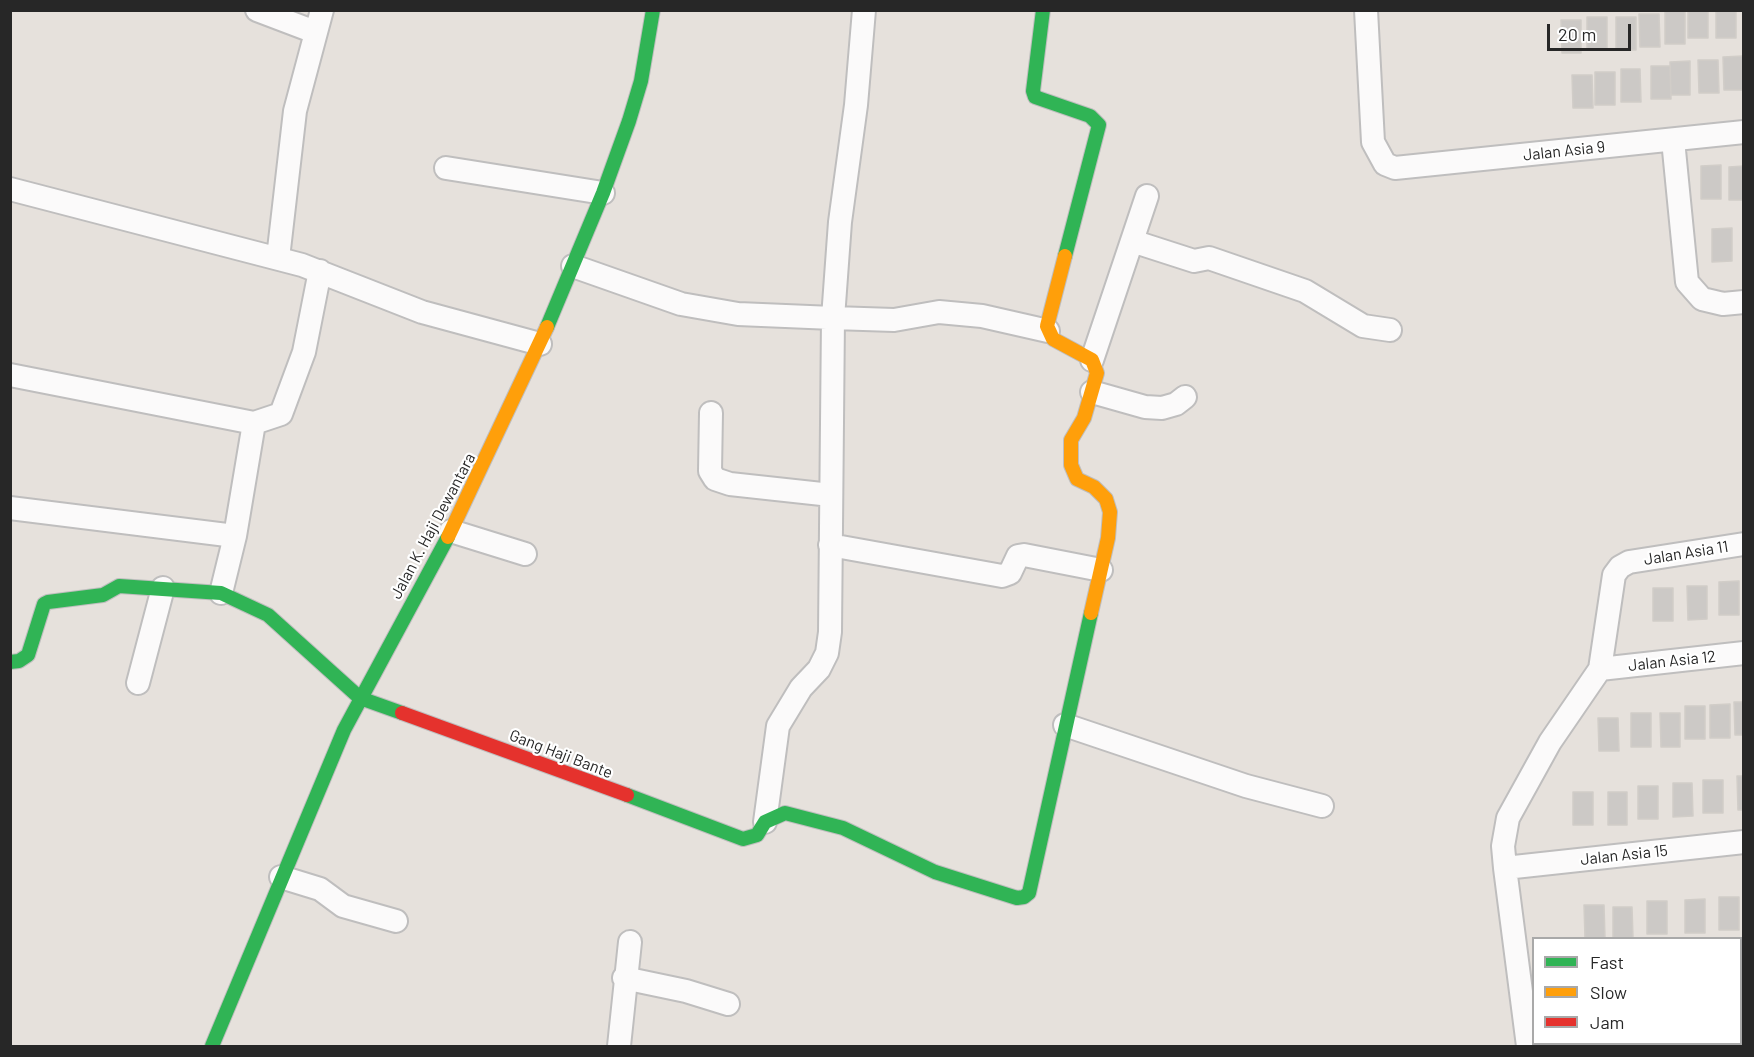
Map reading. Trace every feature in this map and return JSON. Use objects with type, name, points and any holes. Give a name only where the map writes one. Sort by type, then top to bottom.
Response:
[{"type":"street","points":[[258,10],[318,21],[295,111],[278,258]]},
{"type":"street","name":"Jalan K. Haji Dewantara","points":[[212,1047],[281,877],[360,698],[451,531],[540,344],[603,193],[641,81],[653,10]]},
{"type":"street","points":[[758,830],[778,726],[784,712],[819,669],[827,653],[830,632],[833,318],[840,222],[856,105],[864,10]]},
{"type":"street","points":[[1043,10],[1035,97],[1090,116],[1099,125],[1047,326],[1053,339],[1092,360]]},
{"type":"street","name":"Jalan Asia 9","points":[[1366,10],[1373,142],[1385,164],[1395,168],[1743,132]]},
{"type":"street","points":[[1673,140],[1687,282],[1702,299],[1723,304],[1743,302]]},
{"type":"street","points":[[446,168],[603,193]]},
{"type":"street","points":[[10,189],[278,258],[320,271],[422,312],[540,344]]},
{"type":"street","points":[[758,830],[785,813],[843,828],[935,872],[1017,898],[1029,893],[1108,538],[1110,512],[1106,500],[1094,488],[1077,479],[1071,465],[1071,440],[1084,418],[1097,373],[1092,360],[1147,196]]},
{"type":"street","points":[[1132,241],[1194,261],[1209,258],[1305,291],[1363,326],[1390,330]]},
{"type":"street","points":[[573,266],[681,303],[738,314],[894,320],[939,312],[982,316],[1048,331]]},
{"type":"street","points":[[10,375],[254,423],[281,414],[304,352],[320,271]]},
{"type":"street","points":[[1092,392],[1145,407],[1162,408],[1176,404],[1185,397]]},
{"type":"street","points":[[711,413],[710,471],[715,479],[730,484],[831,495]]},
{"type":"street","points":[[221,593],[235,536],[254,423]]},
{"type":"street","points":[[10,508],[235,536]]},
{"type":"street","points":[[451,531],[525,554]]},
{"type":"street","name":"Jalan Asia 11","points":[[1600,669],[1614,575],[1620,567],[1629,562],[1743,544]]},
{"type":"street","points":[[830,545],[1002,576],[1008,575],[1018,556],[1024,555],[1101,570]]},
{"type":"street","points":[[10,662],[19,661],[28,655],[44,604],[48,602],[103,595],[119,586],[221,593],[268,615],[360,698]]},
{"type":"street","points":[[138,683],[164,588]]},
{"type":"street","name":"Jalan Asia 12","points":[[1600,669],[1743,654]]},
{"type":"street","points":[[1528,1047],[1503,846],[1508,818],[1550,742],[1600,669]]},
{"type":"street","name":"Gang Haji Bante","points":[[360,698],[510,751],[742,839],[758,830]]},
{"type":"street","points":[[1065,725],[1246,786],[1322,806]]},
{"type":"street","name":"Jalan Asia 15","points":[[1505,868],[1743,842]]},
{"type":"street","points":[[281,877],[320,889],[343,906],[396,921]]},
{"type":"street","points":[[619,1047],[624,978],[630,942]]},
{"type":"street","points":[[624,978],[686,991],[728,1004]]},
{"type":"street","points":[[1597,1047],[1615,1045]]},
{"type":"building","points":[[1688,10],[1708,10],[1708,38],[1688,38]]},
{"type":"building","points":[[1716,10],[1736,10],[1736,38],[1716,38]]},
{"type":"building","points":[[1665,11],[1685,11],[1685,44],[1665,44]]},
{"type":"building","points":[[1639,14],[1659,14],[1660,47],[1640,47]]},
{"type":"building","points":[[1587,17],[1607,17],[1607,50],[1587,50]]},
{"type":"building","points":[[1616,17],[1636,17],[1636,50],[1616,50]]},
{"type":"building","points":[[1561,20],[1581,20],[1581,53],[1562,53]]},
{"type":"building","points":[[1743,56],[1743,90],[1724,90],[1723,57]]},
{"type":"building","points":[[1698,60],[1718,60],[1719,93],[1699,93]]},
{"type":"building","points":[[1690,61],[1690,95],[1671,95],[1670,62]]},
{"type":"building","points":[[1651,66],[1670,66],[1671,99],[1651,99]]},
{"type":"building","points":[[1621,69],[1640,69],[1641,102],[1621,102]]},
{"type":"building","points":[[1595,72],[1615,72],[1615,105],[1595,105]]},
{"type":"building","points":[[1572,75],[1592,75],[1593,108],[1573,108]]},
{"type":"building","points":[[1721,165],[1721,199],[1701,199],[1701,166]]},
{"type":"building","points":[[1744,166],[1744,200],[1729,200],[1729,167]]},
{"type":"building","points":[[1732,228],[1732,261],[1712,262],[1712,229]]},
{"type":"building","points":[[1739,581],[1739,615],[1719,615],[1719,582]]},
{"type":"building","points":[[1687,586],[1707,586],[1707,619],[1688,620]]},
{"type":"building","points":[[1653,588],[1673,588],[1673,621],[1653,621]]},
{"type":"building","points":[[1734,702],[1744,702],[1744,735],[1735,735]]},
{"type":"building","points":[[1730,704],[1730,738],[1710,738],[1710,705]]},
{"type":"building","points":[[1685,706],[1705,706],[1705,739],[1685,739]]},
{"type":"building","points":[[1631,713],[1651,713],[1651,747],[1631,747]]},
{"type":"building","points":[[1660,713],[1680,713],[1680,747],[1661,747]]},
{"type":"building","points":[[1598,718],[1618,718],[1619,751],[1599,751]]},
{"type":"building","points":[[1737,776],[1744,776],[1744,810],[1738,810]]},
{"type":"building","points":[[1703,780],[1723,780],[1723,813],[1703,813]]},
{"type":"building","points":[[1673,783],[1692,783],[1693,816],[1673,817]]},
{"type":"building","points":[[1638,786],[1658,786],[1658,819],[1638,819]]},
{"type":"building","points":[[1573,792],[1593,792],[1593,825],[1573,825]]},
{"type":"building","points":[[1608,792],[1627,792],[1627,825],[1608,825]]},
{"type":"building","points":[[1719,897],[1739,897],[1739,930],[1719,930]]},
{"type":"building","points":[[1705,899],[1705,933],[1685,933],[1685,900]]},
{"type":"building","points":[[1647,901],[1667,901],[1667,934],[1647,934]]},
{"type":"building","points":[[1584,905],[1604,905],[1605,937],[1585,937]]},
{"type":"building","points":[[1613,907],[1632,907],[1633,937],[1613,937]]},
{"type":"building","points":[[1742,973],[1744,973],[1744,1007],[1742,1007]]},
{"type":"traffic: fast","points":[[547,327],[603,193],[629,121],[641,81],[653,10]]},
{"type":"traffic: fast","points":[[1043,10],[1033,91],[1035,97],[1090,116],[1099,125],[1065,256]]},
{"type":"traffic: fast","points":[[212,1046],[344,730],[448,537]]},
{"type":"traffic: fast","points":[[10,662],[19,661],[28,655],[44,604],[48,602],[103,595],[119,586],[221,593],[268,615],[360,698],[402,713]]},
{"type":"traffic: fast","points":[[627,795],[743,839],[757,835],[765,822],[785,813],[843,828],[935,872],[1017,898],[1024,897],[1029,893],[1091,613]]},
{"type":"traffic: slow","points":[[1065,256],[1047,326],[1053,339],[1092,360],[1097,373],[1084,418],[1071,440],[1071,465],[1077,479],[1094,487],[1106,499],[1110,512],[1108,538],[1091,613]]},
{"type":"traffic: slow","points":[[448,537],[547,327]]},
{"type":"traffic: jam","points":[[402,713],[627,795]]}]
